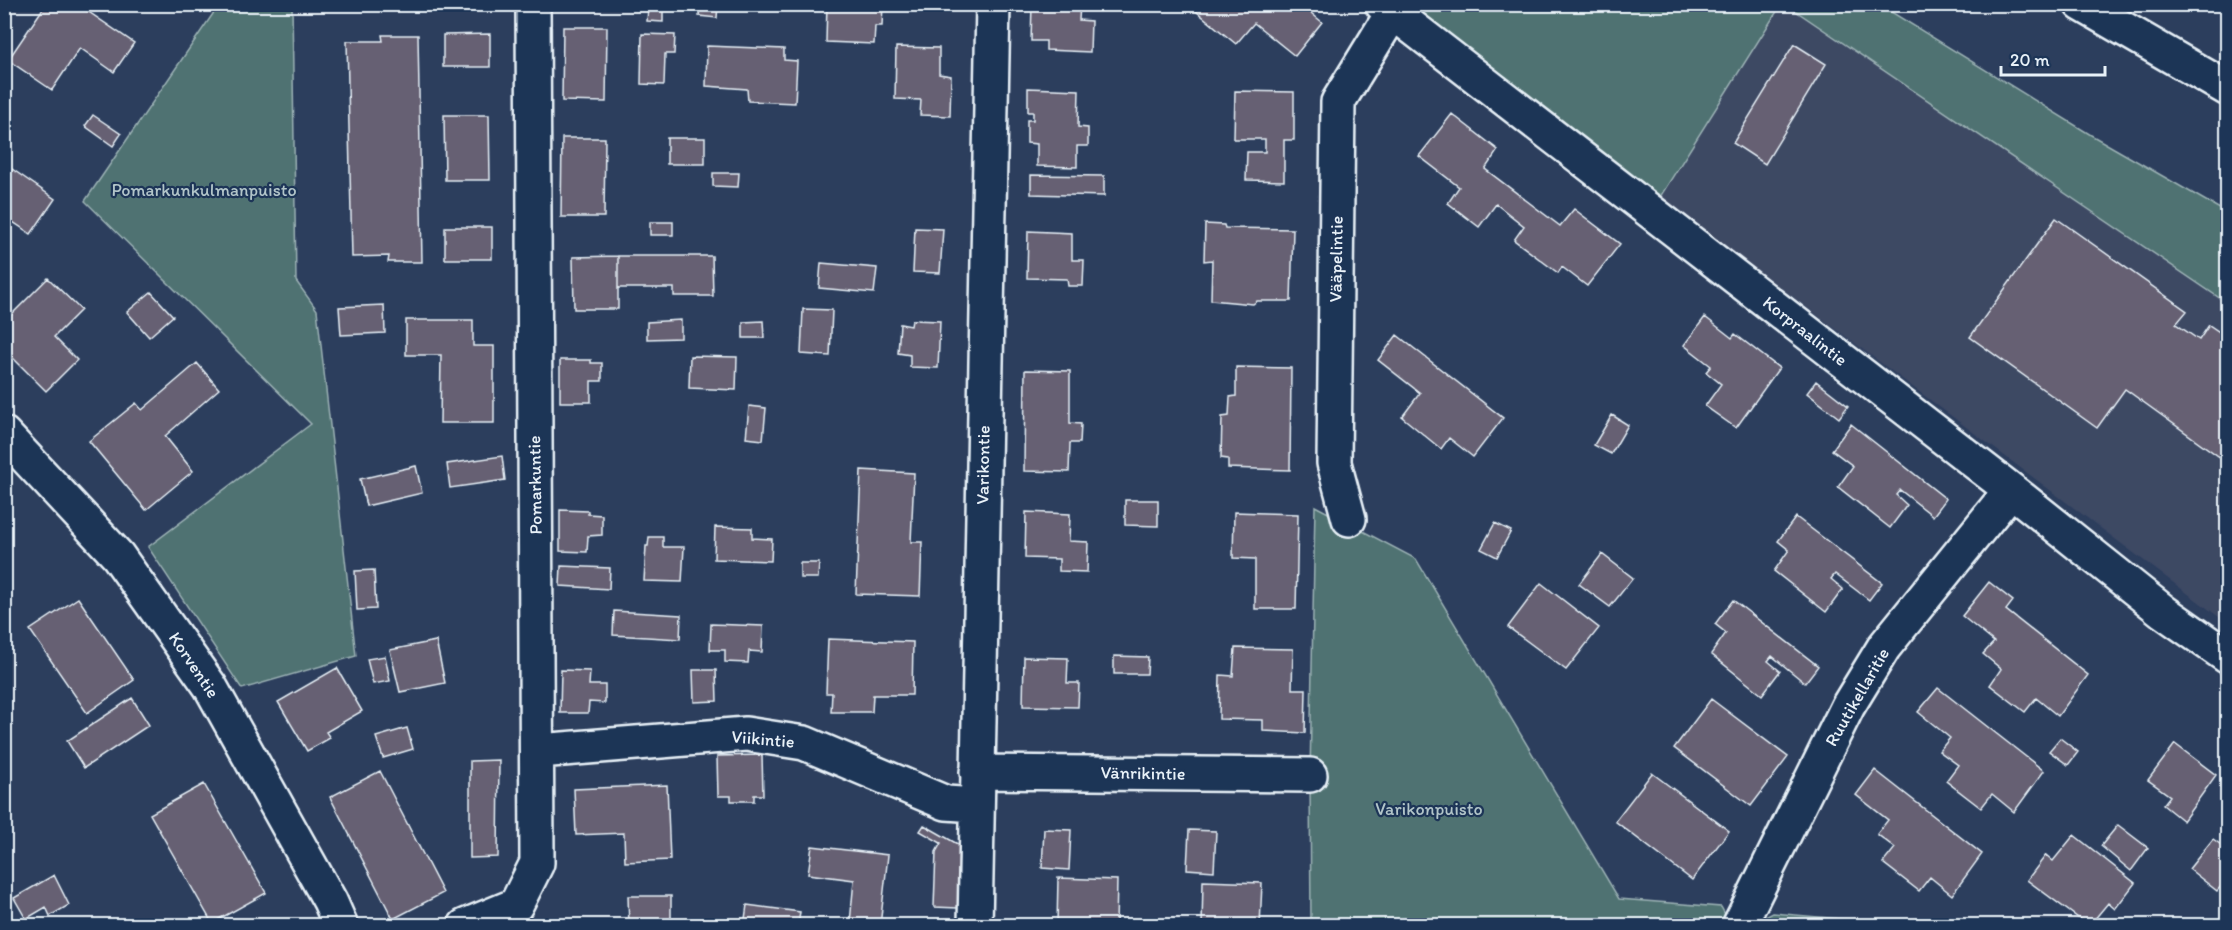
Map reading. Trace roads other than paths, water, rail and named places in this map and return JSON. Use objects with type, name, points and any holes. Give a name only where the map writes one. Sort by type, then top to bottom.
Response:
[{"type":"main road","name":"Pomarkuntie","points":[[465,926],[516,905],[537,864],[539,751],[532,282],[532,4]]},
{"type":"main road","name":"Varikontie","points":[[975,926],[976,772],[993,4]]},
{"type":"main road","points":[[2081,4],[2228,89]]},
{"type":"main road","name":"Korpraalintie","points":[[1387,8],[2011,490],[2164,612],[2228,657]]},
{"type":"main road","name":"Vääpelintie","points":[[1349,519],[1334,464],[1338,102],[1387,8]]},
{"type":"main road","name":"Korventie","points":[[4,434],[118,556],[210,687],[330,901],[340,926]]},
{"type":"main road","name":"Ruutikellaritie","points":[[1739,926],[1848,706],[1884,647],[2011,490]]},
{"type":"main road","name":"Viikintie","points":[[539,751],[746,734],[804,743],[946,803],[976,805]]},
{"type":"main road","name":"Vänrikintie","points":[[976,772],[1310,775]]},
{"type":"park label","name":"Pomarkunkulmanpuisto","points":[[204,190]]},
{"type":"park label","name":"Varikonpuisto","points":[[1429,809]]}]
